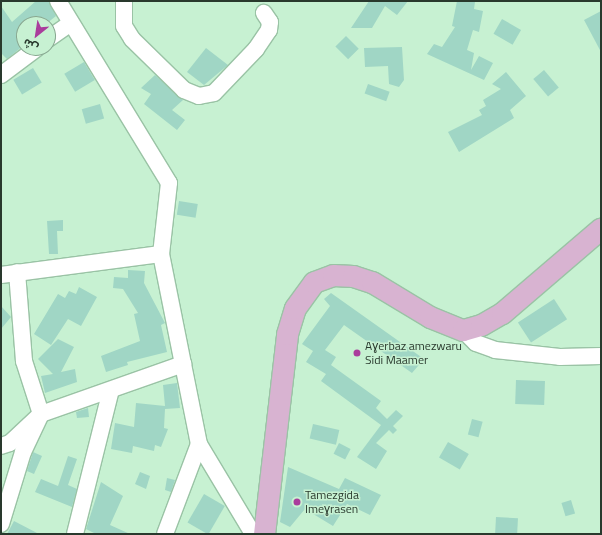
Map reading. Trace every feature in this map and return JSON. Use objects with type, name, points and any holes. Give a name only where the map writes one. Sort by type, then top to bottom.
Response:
[{"type":"main road","points":[[264,534],[287,334],[294,308],[314,282],[333,275],[353,276],[372,282],[430,317],[463,330],[481,325],[502,313],[601,228]]},
{"type":"street","points":[[58,1],[169,183],[161,254],[199,444],[253,534]]},
{"type":"street","points":[[124,1],[124,26],[132,39],[184,90],[199,96],[214,93],[256,49],[269,30],[270,22],[264,13]]},
{"type":"street","points":[[56,34],[71,23]]},
{"type":"street","points":[[1,74],[25,56]]},
{"type":"street","points":[[1,524],[23,452],[41,414],[24,361],[9,274],[161,254]]},
{"type":"street","points":[[463,330],[476,343],[510,353],[601,356]]},
{"type":"street","points":[[1,446],[10,443],[41,414],[183,364]]},
{"type":"street","points":[[74,534],[111,390]]},
{"type":"street","points":[[165,534],[199,444]]},
{"type":"building","points":[[36,1],[49,1],[56,16],[19,16]]},
{"type":"building","points":[[369,1],[408,1],[397,15],[385,6],[372,28],[351,28]]},
{"type":"building","points":[[457,1],[475,2],[474,9],[483,11],[479,32],[473,30],[467,50],[474,53],[471,70],[479,56],[493,63],[484,80],[427,54],[434,44],[442,47],[455,27],[452,26]]},
{"type":"building","points":[[1,6],[12,22],[16,18],[16,52],[7,59],[1,53]]},
{"type":"building","points":[[601,11],[601,52],[584,20]]},
{"type":"building","points":[[502,19],[521,30],[513,45],[494,34]]},
{"type":"building","points":[[346,36],[359,49],[348,59],[335,47]]},
{"type":"building","points":[[402,47],[404,80],[399,87],[389,84],[388,66],[365,67],[364,48]]},
{"type":"building","points":[[206,48],[228,65],[204,85],[187,72]]},
{"type":"building","points":[[84,62],[95,80],[75,92],[64,74]]},
{"type":"building","points":[[33,68],[42,83],[22,94],[13,80]]},
{"type":"building","points":[[544,70],[559,88],[548,97],[533,79]]},
{"type":"building","points":[[506,72],[526,96],[510,110],[514,118],[459,152],[448,132],[482,115],[479,110],[486,106],[483,100],[501,89],[492,84]]},
{"type":"building","points":[[155,75],[183,100],[172,110],[185,120],[177,130],[144,104],[151,94],[141,88]]},
{"type":"building","points":[[368,84],[390,92],[386,101],[365,93]]},
{"type":"building","points":[[100,104],[104,118],[86,124],[82,109]]},
{"type":"building","points":[[179,201],[198,204],[196,218],[177,215]]},
{"type":"building","points":[[63,220],[63,231],[57,231],[58,254],[49,254],[47,221]]},
{"type":"building","points":[[128,270],[145,271],[144,283],[165,323],[161,325],[167,352],[127,362],[128,365],[106,372],[101,356],[140,341],[134,314],[138,313],[123,289],[113,288],[114,277],[128,278]]},
{"type":"building","points":[[79,287],[97,297],[81,326],[68,319],[51,345],[34,334],[58,294],[65,298],[69,291],[76,294]]},
{"type":"building","points":[[331,293],[424,359],[412,373],[344,325],[325,350],[336,357],[331,365],[381,401],[376,408],[387,419],[396,410],[403,416],[393,426],[397,430],[393,434],[389,430],[376,443],[387,451],[376,469],[357,457],[381,425],[321,381],[326,374],[306,362],[313,351],[302,344],[330,306],[324,299]]},
{"type":"building","points":[[554,299],[567,319],[531,343],[518,322]]},
{"type":"building","points":[[1,306],[11,317],[1,329]]},
{"type":"building","points":[[58,339],[74,347],[61,372],[75,369],[77,382],[45,393],[41,376],[53,374],[38,359]]},
{"type":"building","points":[[516,380],[545,381],[544,405],[515,404]]},
{"type":"building","points":[[177,383],[180,408],[165,409],[164,428],[168,429],[161,447],[155,445],[154,451],[133,446],[132,453],[111,449],[115,423],[134,427],[136,403],[165,406],[163,385]]},
{"type":"building","points":[[88,408],[89,417],[77,418],[76,412]]},
{"type":"building","points":[[472,419],[483,422],[478,437],[468,434]]},
{"type":"building","points":[[313,424],[339,430],[336,445],[310,439]]},
{"type":"building","points":[[448,442],[469,454],[460,470],[439,458]]},
{"type":"building","points":[[339,443],[351,449],[345,460],[334,454]]},
{"type":"building","points":[[33,452],[42,456],[34,474],[27,471]]},
{"type":"building","points":[[68,456],[77,459],[68,485],[77,489],[72,507],[35,492],[41,479],[58,486]]},
{"type":"building","points":[[288,467],[339,489],[345,478],[381,495],[370,515],[347,504],[333,526],[305,509],[290,527],[280,522]]},
{"type":"building","points":[[140,472],[150,476],[146,489],[135,484]]},
{"type":"building","points":[[167,478],[175,480],[171,492],[165,490]]},
{"type":"building","points":[[101,482],[123,496],[110,525],[130,534],[96,534],[86,529]]},
{"type":"building","points":[[204,494],[225,506],[209,534],[188,523]]},
{"type":"building","points":[[571,500],[575,513],[566,516],[561,503]]},
{"type":"building","points":[[496,517],[518,518],[517,534],[495,534]]},
{"type":"building","points":[[14,521],[39,534],[7,534]]},
{"type":"place","name":"Aɣerbaz amezwaru Sidi Maamer","points":[[357,353]]},
{"type":"place","name":"Tamezgida Imeɣrasen","points":[[297,502]]}]
